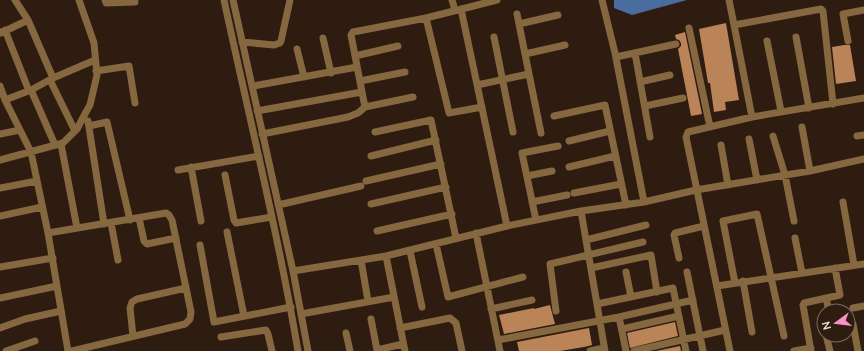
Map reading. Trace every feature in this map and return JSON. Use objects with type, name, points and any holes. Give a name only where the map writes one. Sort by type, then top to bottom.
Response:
[{"type":"street","points":[[15,0],[28,20],[75,131]]},
{"type":"street","points":[[0,160],[58,144],[78,129],[90,105],[97,75],[94,43],[79,0]]},
{"type":"street","points":[[105,0],[106,3],[135,2]]},
{"type":"street","points":[[224,0],[291,307],[298,351]]},
{"type":"street","points":[[233,0],[293,271],[308,351]]},
{"type":"street","points":[[242,42],[274,45],[280,43],[290,0]]},
{"type":"street","points":[[452,0],[458,10],[477,85],[507,226]]},
{"type":"street","points":[[365,107],[351,35],[353,32],[426,18],[497,0]]},
{"type":"street","points":[[602,0],[616,57],[644,202]]},
{"type":"street","points":[[728,0],[752,117]]},
{"type":"street","points":[[734,25],[821,9],[833,104]]},
{"type":"street","points":[[848,41],[844,14],[864,10]]},
{"type":"street","points":[[517,14],[541,133]]},
{"type":"street","points":[[519,24],[558,15]]},
{"type":"street","points":[[426,18],[449,114],[482,107]]},
{"type":"street","points":[[28,20],[3,31],[30,90],[58,144],[78,228]]},
{"type":"street","points":[[689,28],[710,127]]},
{"type":"street","points":[[494,37],[513,132]]},
{"type":"street","points":[[796,37],[809,108]]},
{"type":"street","points":[[323,38],[331,72]]},
{"type":"street","points":[[767,41],[781,111]]},
{"type":"street","points":[[616,57],[676,44]]},
{"type":"street","points":[[525,54],[565,45]]},
{"type":"street","points":[[355,56],[398,46]]},
{"type":"street","points":[[297,49],[304,77]]},
{"type":"street","points":[[635,53],[650,137]]},
{"type":"street","points":[[3,96],[30,90],[95,60]]},
{"type":"street","points":[[96,71],[129,66],[135,103]]},
{"type":"street","points":[[253,86],[357,67]]},
{"type":"street","points":[[360,81],[405,72]]},
{"type":"street","points":[[477,85],[529,74]]},
{"type":"street","points":[[640,82],[670,75]]},
{"type":"street","points":[[0,86],[3,96],[30,152],[48,233],[68,351]]},
{"type":"street","points":[[257,111],[362,92]]},
{"type":"street","points":[[262,134],[348,117],[358,113],[365,107],[413,97]]},
{"type":"street","points":[[645,106],[683,98]]},
{"type":"street","points":[[730,351],[696,190],[686,137],[688,132],[781,111],[809,108],[864,98]]},
{"type":"street","points":[[554,116],[605,105],[626,205]]},
{"type":"street","points":[[86,112],[108,223],[118,260]]},
{"type":"street","points":[[375,132],[431,120],[456,238]]},
{"type":"street","points":[[88,126],[108,122],[130,220]]},
{"type":"street","points":[[802,127],[810,171]]},
{"type":"street","points":[[0,134],[20,130]]},
{"type":"street","points":[[569,141],[610,131]]},
{"type":"street","points":[[773,136],[785,175],[794,221]]},
{"type":"street","points":[[749,139],[757,180]]},
{"type":"street","points":[[371,156],[436,140]]},
{"type":"street","points":[[721,145],[728,185]]},
{"type":"street","points":[[536,220],[522,153],[558,146]]},
{"type":"street","points":[[178,170],[259,156]]},
{"type":"street","points":[[569,167],[615,156]]},
{"type":"street","points":[[293,271],[386,256],[476,233],[581,211],[644,202],[696,190],[810,171],[864,159]]},
{"type":"street","points":[[278,205],[441,164]]},
{"type":"street","points":[[191,167],[201,221]]},
{"type":"street","points":[[526,176],[552,171]]},
{"type":"street","points":[[225,175],[234,220],[236,223],[272,217]]},
{"type":"street","points":[[0,188],[37,181]]},
{"type":"street","points":[[532,202],[621,184]]},
{"type":"street","points":[[371,204],[446,187]]},
{"type":"street","points":[[843,202],[854,265]]},
{"type":"street","points":[[0,216],[42,207]]},
{"type":"street","points":[[581,211],[605,350],[590,351]]},
{"type":"street","points":[[48,233],[166,214],[169,215],[172,220],[176,238],[191,312],[188,322],[72,351]]},
{"type":"street","points":[[377,231],[452,214]]},
{"type":"street","points":[[735,283],[723,221],[757,214],[784,336]]},
{"type":"street","points":[[139,218],[144,241],[147,244],[176,238]]},
{"type":"street","points":[[586,240],[646,225]]},
{"type":"street","points":[[679,258],[674,237],[675,233],[704,226]]},
{"type":"street","points":[[226,232],[244,316]]},
{"type":"street","points":[[476,233],[500,351]]},
{"type":"street","points":[[795,238],[802,273]]},
{"type":"street","points":[[556,311],[550,264],[643,242]]},
{"type":"street","points":[[436,244],[448,297],[523,277]]},
{"type":"street","points":[[200,245],[214,322],[291,307]]},
{"type":"street","points":[[410,250],[422,307]]},
{"type":"street","points":[[591,268],[651,255],[657,292]]},
{"type":"street","points":[[371,320],[376,351],[404,348],[386,256]]},
{"type":"street","points":[[0,267],[52,258]]},
{"type":"street","points":[[361,260],[368,301]]},
{"type":"street","points":[[717,286],[864,264]]},
{"type":"street","points":[[794,351],[811,349],[803,305],[840,295],[835,268]]},
{"type":"street","points":[[626,272],[631,297]]},
{"type":"street","points":[[687,272],[703,351]]},
{"type":"street","points":[[743,281],[752,332]]},
{"type":"street","points":[[0,298],[57,286]]},
{"type":"street","points":[[133,336],[130,308],[132,302],[137,299],[186,288]]},
{"type":"street","points":[[597,304],[673,288],[686,351]]},
{"type":"street","points":[[301,314],[394,297]]},
{"type":"street","points":[[826,298],[827,303]]},
{"type":"street","points":[[491,309],[532,300]]},
{"type":"street","points":[[498,340],[600,321],[693,300]]},
{"type":"street","points":[[0,328],[24,318],[61,311]]},
{"type":"street","points":[[622,329],[679,316]]},
{"type":"street","points":[[619,317],[626,351]]},
{"type":"street","points":[[400,328],[450,318],[456,323],[462,351]]},
{"type":"street","points":[[222,337],[266,330],[272,351]]},
{"type":"street","points":[[634,351],[725,330]]},
{"type":"street","points":[[346,333],[350,351]]},
{"type":"street","points":[[856,340],[858,351]]},
{"type":"street","points":[[6,351],[35,341]]},
{"type":"water","points":[[614,0],[687,0],[632,15],[614,8]]},
{"type":"building","points":[[726,23],[739,100],[725,102],[726,110],[714,112],[710,83],[708,83],[699,29]]},
{"type":"building","points":[[685,32],[702,114],[691,116],[678,49],[681,46],[681,43],[676,39],[675,35]]},
{"type":"building","points":[[850,45],[856,81],[836,84],[832,47]]},
{"type":"building","points":[[550,305],[555,324],[504,334],[499,315]]},
{"type":"building","points":[[675,322],[678,336],[630,348],[627,333]]},
{"type":"building","points":[[589,328],[592,345],[560,351],[519,351],[517,342]]},
{"type":"building","points":[[680,346],[681,351],[656,351]]}]
